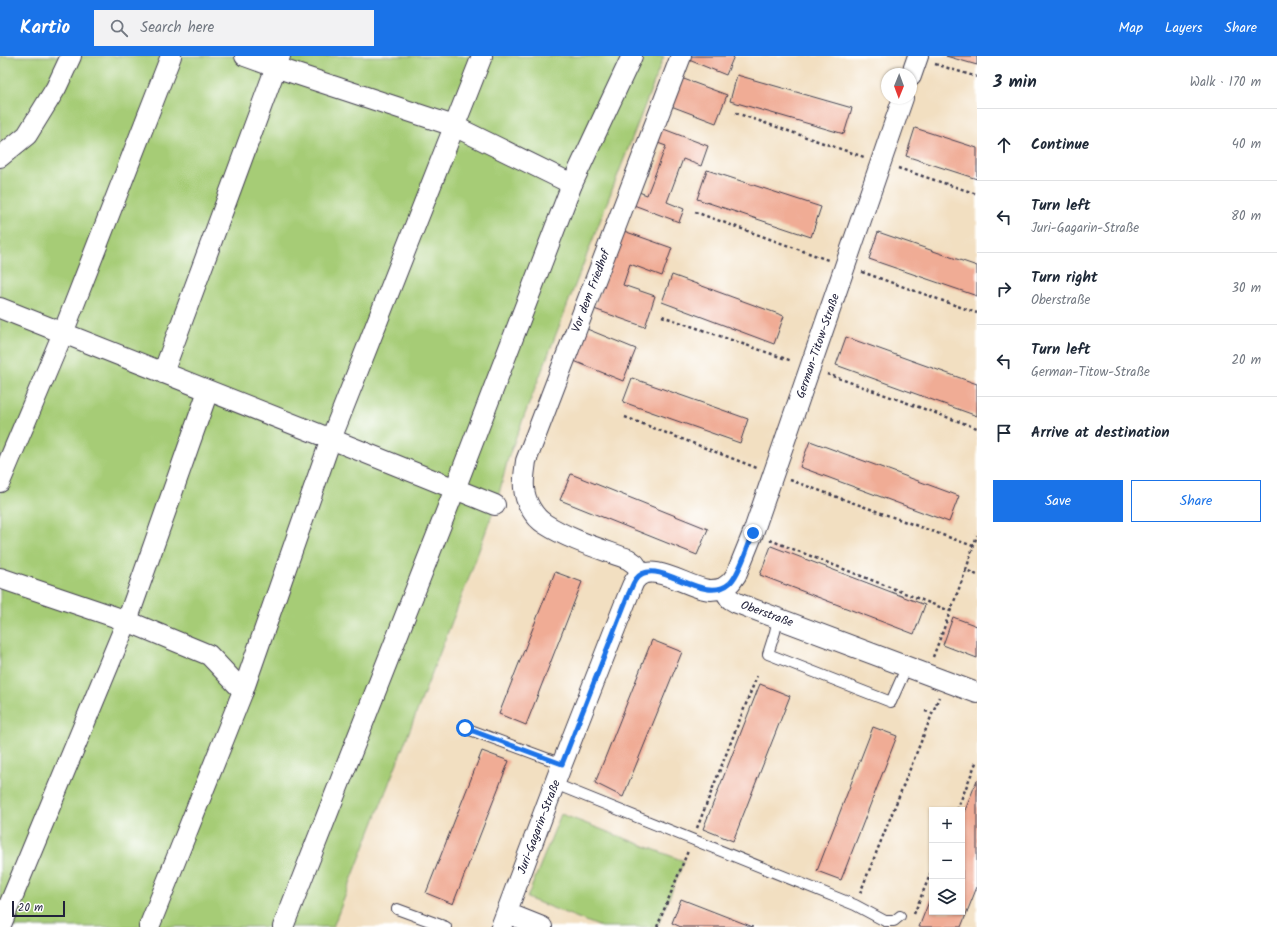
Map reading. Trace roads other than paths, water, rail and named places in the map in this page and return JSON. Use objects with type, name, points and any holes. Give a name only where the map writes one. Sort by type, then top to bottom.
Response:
[{"type":"street","points":[[0,157],[27,135],[56,88],[71,56]]},
{"type":"street","points":[[0,482],[64,333],[171,56]]},
{"type":"street","points":[[245,56],[278,62],[454,126],[572,184]]},
{"type":"street","points":[[150,927],[243,691],[331,439],[482,56]]},
{"type":"street","points":[[283,927],[455,489],[572,184],[632,56]]},
{"type":"street","name":"Vor dem Friedhof","points":[[642,574],[635,564],[628,559],[571,537],[545,524],[534,514],[528,501],[524,490],[524,476],[526,461],[681,56]]},
{"type":"street","points":[[163,372],[278,62]]},
{"type":"street","name":"German-Titow-Straße","points":[[723,588],[731,582],[736,575],[753,533],[902,104]]},
{"type":"street","points":[[0,308],[495,505]]},
{"type":"street","points":[[0,927],[127,621],[208,391]]},
{"type":"street","points":[[642,574],[651,572],[662,574],[703,589],[714,590],[723,588]]},
{"type":"street","name":"Juri-Gagarin-Straße","points":[[504,920],[562,764],[629,593],[636,579],[642,574]]},
{"type":"street","points":[[0,578],[127,621],[209,655],[243,691]]},
{"type":"street","name":"Oberstraße","points":[[723,588],[730,599],[778,618],[904,674],[927,674],[977,693]]},
{"type":"street","points":[[504,920],[542,927]]},
{"type":"lane","points":[[778,618],[768,654],[891,702],[904,674]]},
{"type":"lane","points":[[465,728],[562,764]]},
{"type":"lane","points":[[555,784],[855,904],[885,921],[894,921],[900,916]]},
{"type":"lane","points":[[397,909],[446,927]]}]
